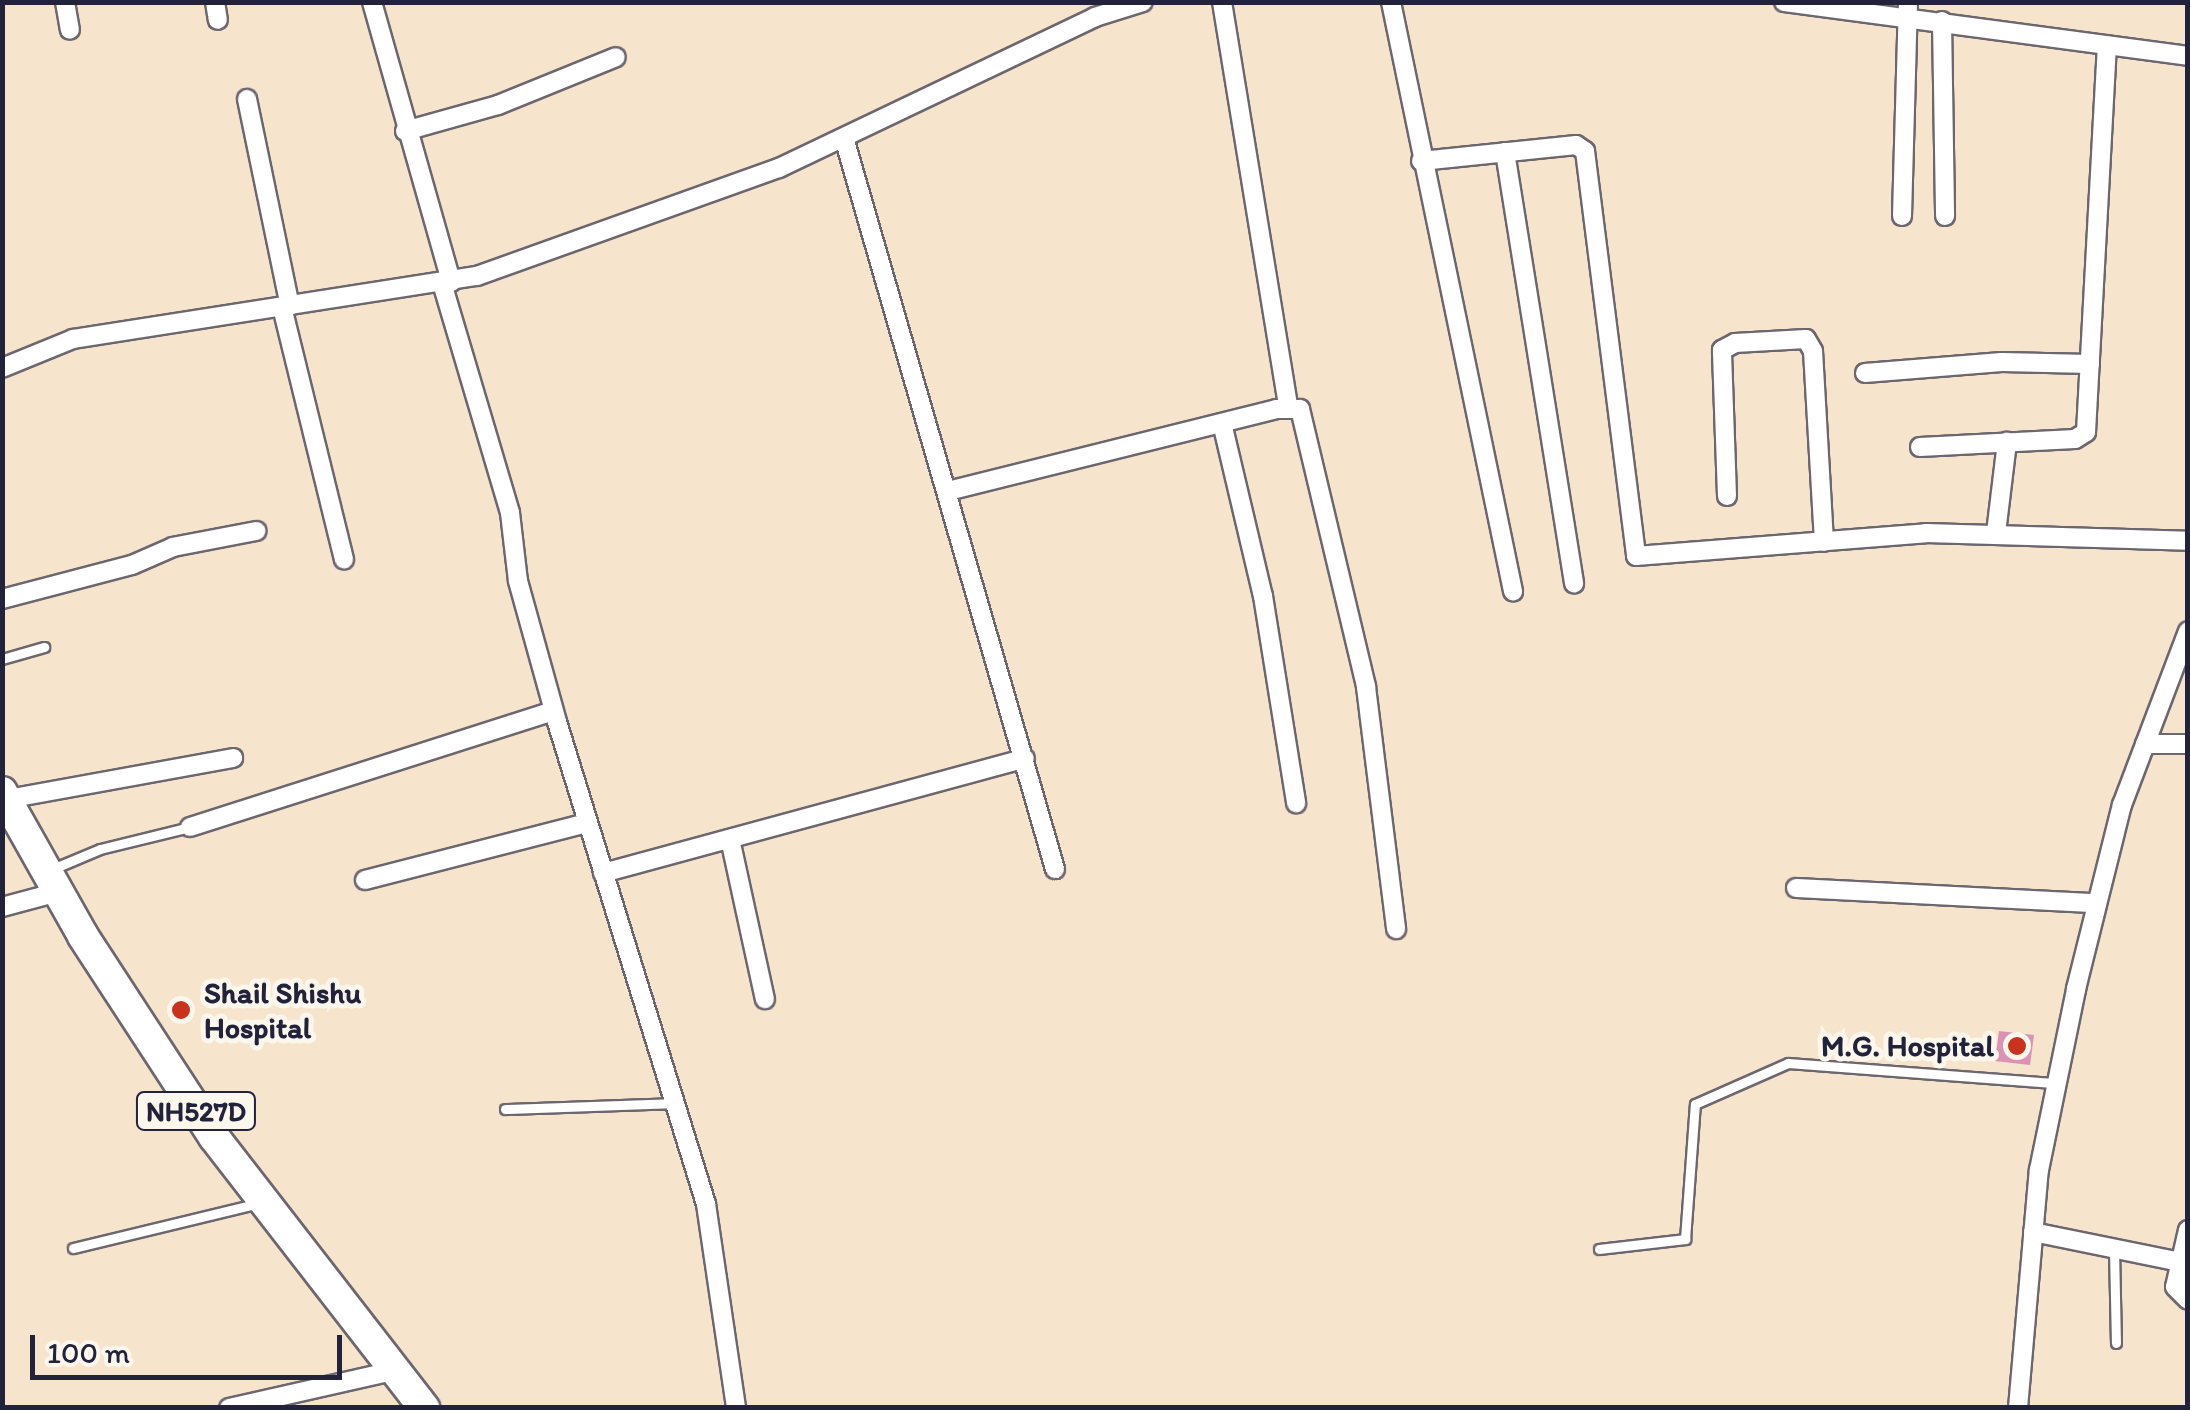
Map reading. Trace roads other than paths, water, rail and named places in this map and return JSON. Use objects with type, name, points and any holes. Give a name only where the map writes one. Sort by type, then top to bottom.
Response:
[{"type":"highway","name":"NH527D","points":[[4,797],[146,1038],[262,1202],[424,1408]]},
{"type":"street","points":[[65,2],[70,30]]},
{"type":"street","points":[[372,2],[510,513],[518,580],[554,711],[644,1020],[676,1103],[706,1204],[736,1408]]},
{"type":"street","points":[[2,368],[73,339],[447,282],[616,231],[844,138],[1095,17],[1143,2]]},
{"type":"street","points":[[1222,2],[1288,407]]},
{"type":"street","points":[[1392,2],[1421,161],[1512,590]]},
{"type":"street","points":[[1789,3],[1907,10],[1942,21],[2188,56]]},
{"type":"street","points":[[1902,216],[1907,10]]},
{"type":"street","points":[[1942,21],[1945,216]]},
{"type":"street","points":[[1920,446],[2084,436],[2107,46]]},
{"type":"street","points":[[405,132],[498,105],[616,57]]},
{"type":"street","points":[[247,99],[286,306],[344,560]]},
{"type":"street","points":[[844,138],[1055,869]]},
{"type":"street","points":[[1421,161],[1576,145],[1584,152],[1634,554],[1996,533],[2188,541]]},
{"type":"street","points":[[1504,152],[1574,584]]},
{"type":"street","points":[[1727,496],[1722,350],[1735,343],[1806,339],[1813,351],[1824,542]]},
{"type":"street","points":[[1865,373],[2019,361],[2090,364]]},
{"type":"street","points":[[948,491],[1288,407],[1300,409],[1308,423],[1366,688],[1396,929]]},
{"type":"street","points":[[1222,423],[1263,596],[1296,803]]},
{"type":"street","points":[[1996,533],[2007,442]]},
{"type":"street","points":[[2,599],[132,565],[173,547],[256,531]]},
{"type":"street","points":[[2018,1408],[2033,1232],[2056,1083],[2098,903],[2145,744],[2188,631]]},
{"type":"street","points":[[190,827],[554,711]]},
{"type":"street","points":[[2145,744],[2188,744]]},
{"type":"street","points":[[4,797],[233,758]]},
{"type":"street","points":[[602,873],[1025,758]]},
{"type":"street","points":[[366,880],[587,823]]},
{"type":"street","points":[[730,839],[765,999]]},
{"type":"street","points":[[2,906],[53,882]]},
{"type":"street","points":[[1796,888],[2098,903]]},
{"type":"street","points":[[2188,1230],[2175,1287],[2188,1300]]},
{"type":"street","points":[[2033,1232],[2181,1262]]},
{"type":"street","points":[[229,1408],[393,1371]]},
{"type":"lane","points":[[2,659],[44,647]]},
{"type":"lane","points":[[53,882],[100,849],[190,827]]},
{"type":"lane","points":[[1599,1249],[1685,1239],[1695,1104],[1788,1062],[2056,1083]]},
{"type":"lane","points":[[505,1109],[676,1103]]},
{"type":"lane","points":[[73,1248],[262,1202]]},
{"type":"lane","points":[[2114,1249],[2116,1343]]},
{"type":"place","name":"Shail Shishu Hospital","points":[[181,1010]]},
{"type":"place","name":"M.G. Hospital","points":[[2017,1046]]}]
